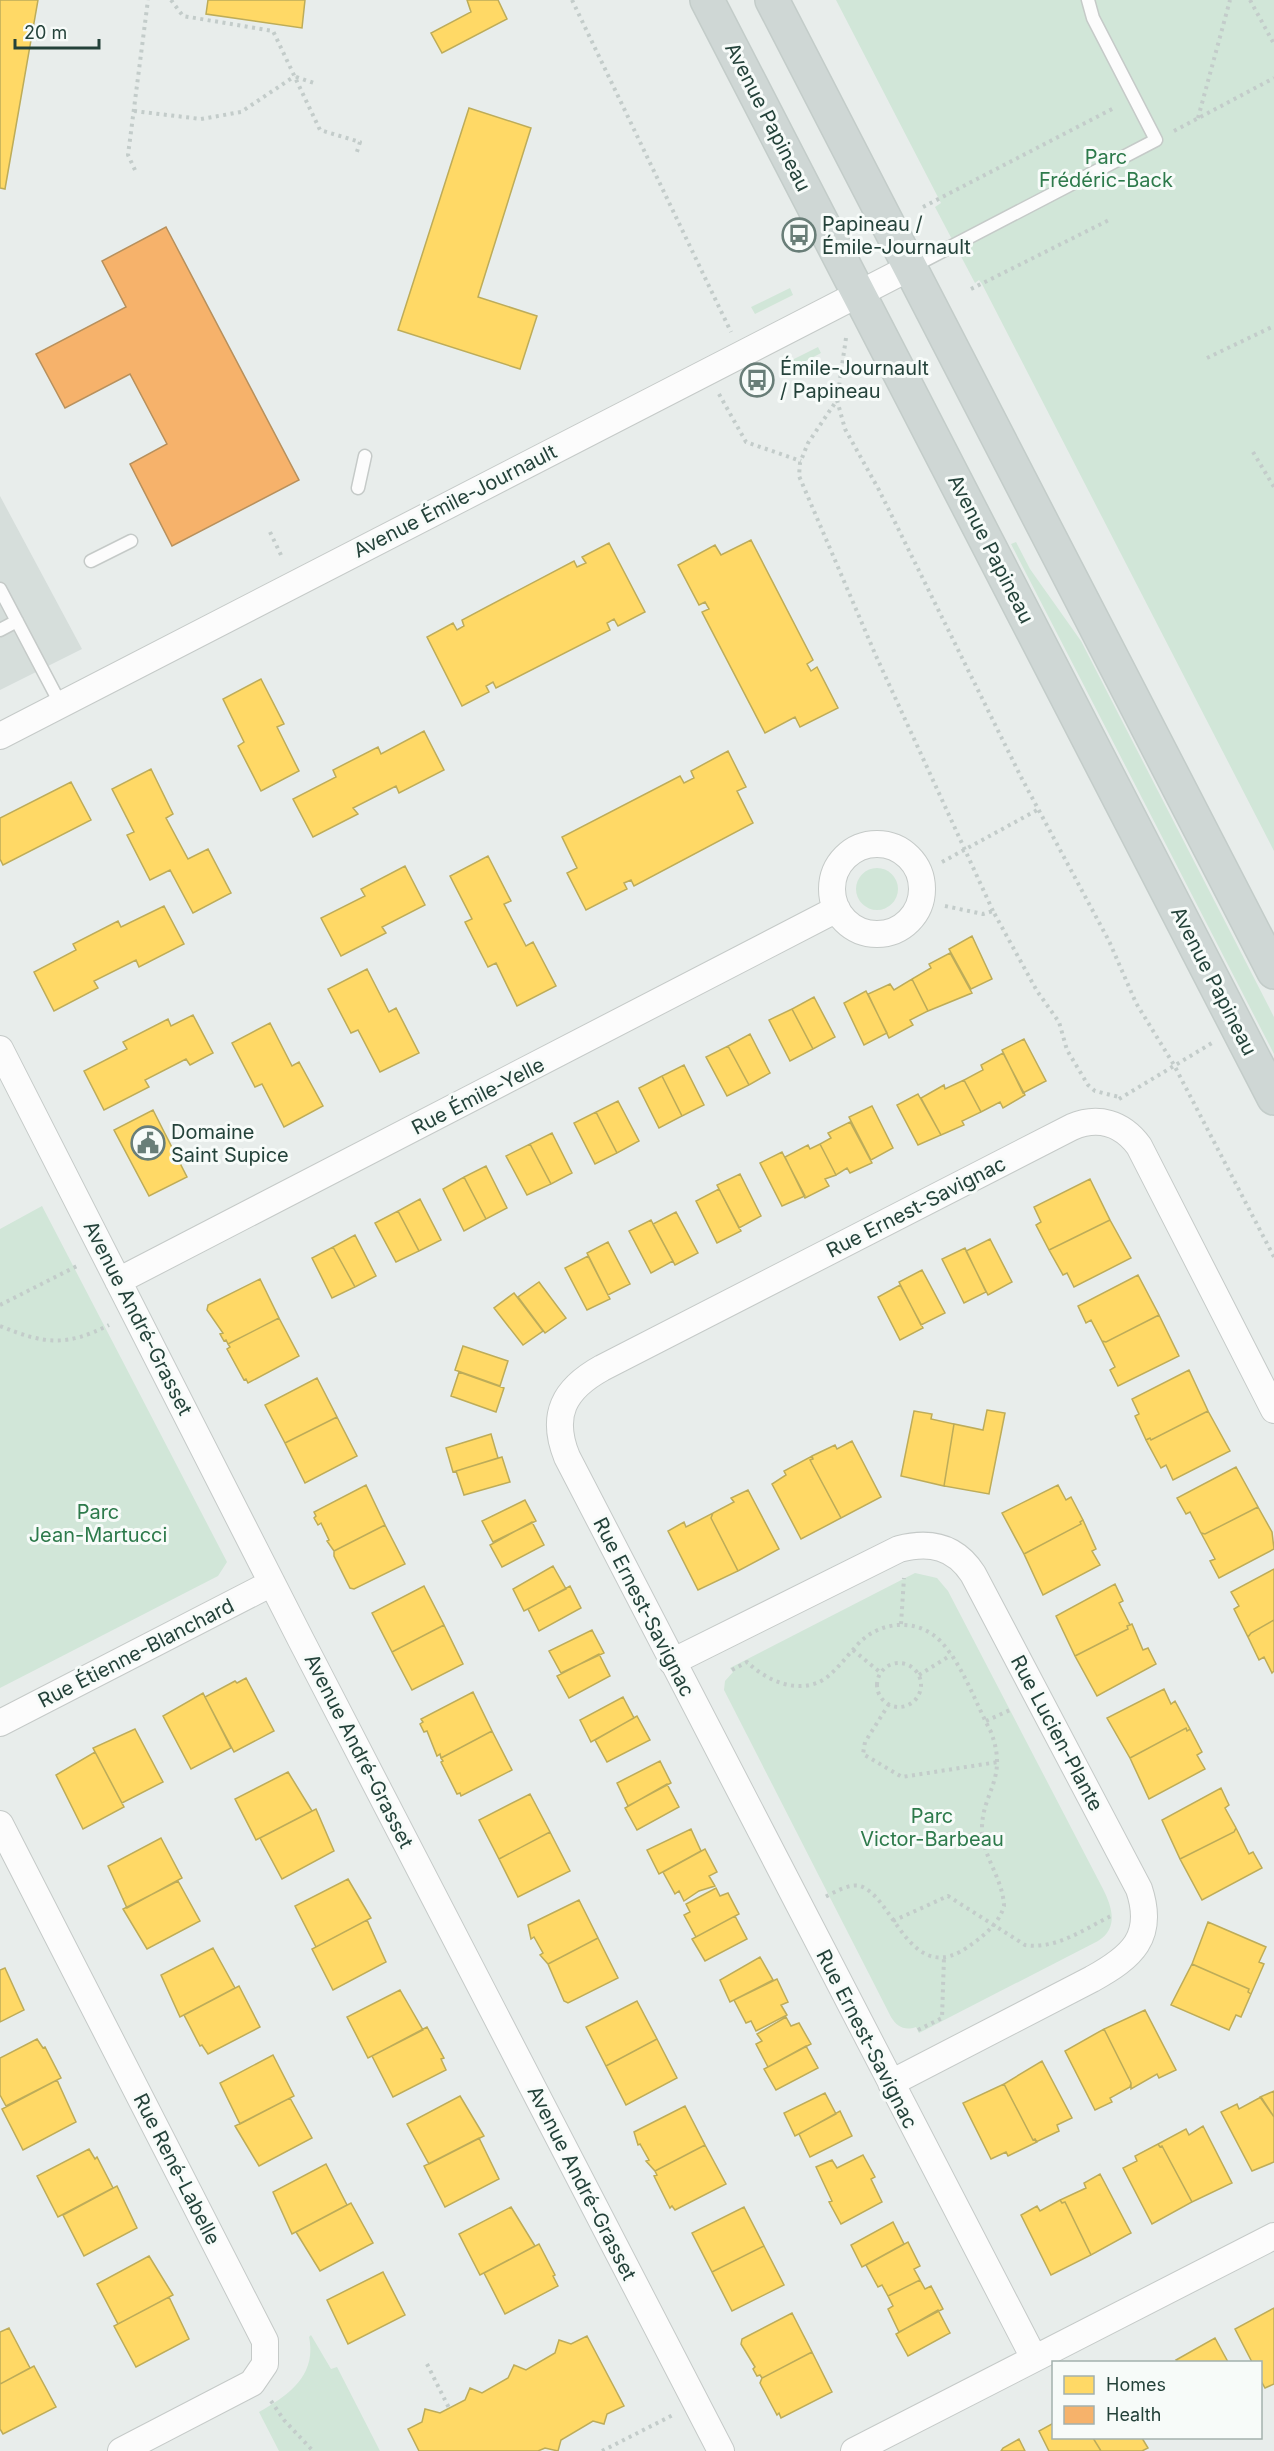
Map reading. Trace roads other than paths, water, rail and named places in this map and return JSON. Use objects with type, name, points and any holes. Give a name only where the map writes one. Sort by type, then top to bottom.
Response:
[{"type":"main road","name":"Avenue Papineau","points":[[707,0],[1274,1098]]},
{"type":"main road","points":[[772,0],[1274,972]]},
{"type":"street","name":"Avenue Émile-Journault","points":[[0,736],[911,267]]},
{"type":"street","name":"Rue Émile-Yelle","points":[[118,1281],[837,909]]},
{"type":"street","name":"Avenue André-Grasset","points":[[0,1049],[721,2451]]},
{"type":"street","name":"Rue Ernest-Savignac","points":[[1034,2358],[672,1662],[562,1445],[560,1418],[570,1392],[586,1377],[602,1368],[1072,1127],[1088,1122],[1111,1124],[1128,1133],[1138,1146],[1274,1410]]},
{"type":"street","name":"Rue Lucien-Plante","points":[[672,1662],[899,1549],[926,1544],[945,1549],[961,1559],[973,1574],[1122,1857],[1143,1900],[1145,1917],[1137,1944],[1123,1961],[891,2083]]},
{"type":"street","name":"Rue Étienne-Blanchard","points":[[0,1723],[273,1583]]},
{"type":"street","name":"Rue René-Labelle","points":[[0,1824],[265,2341],[265,2364],[252,2383],[121,2451]]},
{"type":"street","points":[[854,2451],[1274,2236]]},
{"type":"lane","points":[[911,267],[1156,140],[1093,18],[1088,0]]},
{"type":"lane","points":[[358,488],[365,456]]},
{"type":"lane","points":[[91,561],[131,541]]},
{"type":"lane","points":[[0,589],[61,705]]},
{"type":"lane","points":[[0,630],[17,621]]},
{"type":"place","name":"Papineau / Émile-Journault","points":[[799,235]]},
{"type":"place","name":"Émile-Journault / Papineau","points":[[757,380]]},
{"type":"place","name":"Domaine Saint Supice","points":[[148,1143]]},
{"type":"park label","name":"Parc Frédéric-Back","points":[[1106,168]]},
{"type":"park label","name":"Parc Jean-Martucci","points":[[98,1524]]},
{"type":"park label","name":"Parc Victor-Barbeau","points":[[932,1828]]}]
